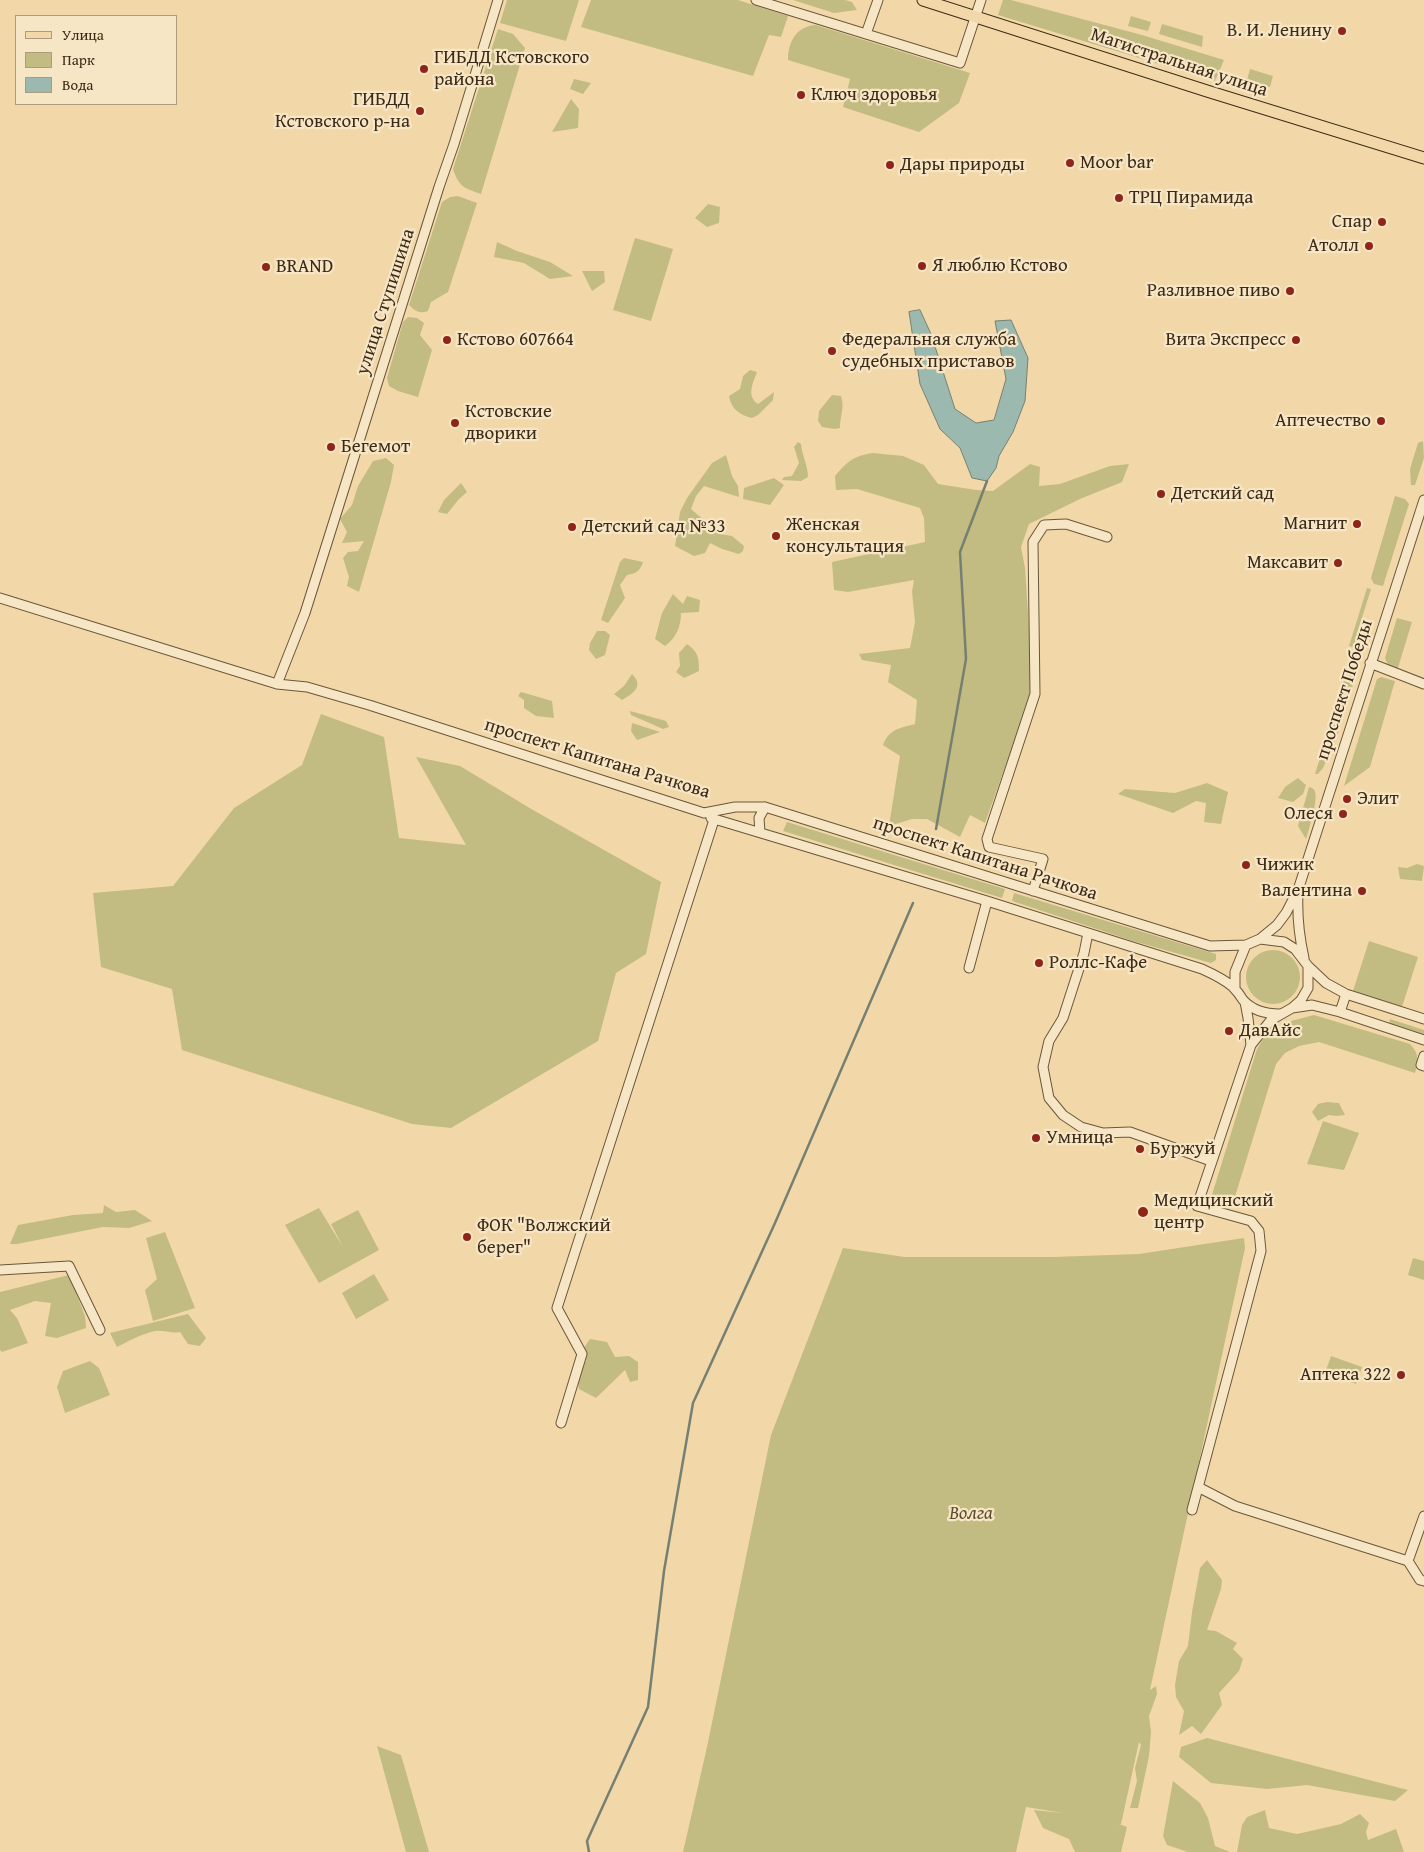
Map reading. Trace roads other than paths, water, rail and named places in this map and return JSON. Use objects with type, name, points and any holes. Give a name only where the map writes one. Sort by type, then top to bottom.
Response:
[{"type":"main road","name":"Магистральная улица","points":[[923,0],[1206,91],[1424,158]]},
{"type":"street","name":"улица Ступишина","points":[[277,684],[305,613],[498,0]]},
{"type":"street","points":[[756,0],[960,63],[981,0]]},
{"type":"street","points":[[866,34],[878,0]]},
{"type":"street","name":"проспект Победы","points":[[1298,890],[1424,500]]},
{"type":"street","points":[[1033,891],[1043,859],[989,847],[987,839],[1035,694],[1032,617],[1033,542],[1044,525],[1066,524],[1107,537]]},
{"type":"street","name":"проспект Капитана Рачкова","points":[[0,598],[277,684],[307,687],[369,705],[704,813],[735,807],[764,807],[1210,946],[1246,945]]},
{"type":"street","points":[[1370,663],[1424,684]]},
{"type":"street","points":[[760,832],[759,818],[764,807]]},
{"type":"street","points":[[704,813],[714,820],[760,832],[988,901],[1202,969],[1224,980],[1235,989],[1245,1002],[1267,1014],[1281,1014]]},
{"type":"street","points":[[561,1423],[582,1354],[557,1308],[714,820]]},
{"type":"street","points":[[1235,989],[1235,972],[1246,945],[1260,939],[1276,925],[1286,913],[1298,890]]},
{"type":"street","points":[[1192,1510],[1261,1251],[1259,1231],[1251,1221],[1197,1206],[1251,1044],[1271,1020],[1292,1008],[1301,1000],[1308,988],[1307,964],[1299,936],[1298,890]]},
{"type":"street","points":[[969,968],[988,901]]},
{"type":"street","points":[[1088,933],[1084,953],[1063,1018],[1049,1041],[1043,1067],[1049,1098],[1063,1115],[1081,1127],[1102,1133],[1130,1132],[1211,1162]]},
{"type":"street","points":[[1260,939],[1284,942],[1295,949],[1307,964],[1326,982],[1346,994],[1424,1020]]},
{"type":"street","points":[[1340,1012],[1346,994]]},
{"type":"street","points":[[1245,1002],[1251,1044]]},
{"type":"street","points":[[1292,1008],[1312,1005],[1340,1012],[1424,1040]]},
{"type":"street","points":[[1424,1056],[1420,1065],[1424,1066]]},
{"type":"street","points":[[0,1270],[69,1266],[100,1330]]},
{"type":"street","points":[[1198,1487],[1235,1506],[1408,1561],[1420,1580],[1424,1581]]},
{"type":"street","points":[[1408,1561],[1424,1516]]},
{"type":"water","points":[[920,310],[931,334],[955,409],[976,423],[994,420],[1006,379],[995,321],[1011,320],[1028,358],[1025,401],[1013,432],[999,456],[996,468],[987,481],[972,478],[960,448],[940,429],[920,384],[909,312]]},
{"type":"waterway","points":[[936,829],[966,659],[960,552],[987,481]]},
{"type":"waterway","points":[[589,1852],[587,1841],[648,1707],[664,1571],[693,1403],[775,1223],[913,903]]},
{"type":"place","name":"В. И. Ленину","points":[[1342,31]]},
{"type":"place","name":"ГИБДД Кстовского района","points":[[424,69]]},
{"type":"place","name":"Ключ здоровья","points":[[801,95]]},
{"type":"place","name":"ГИБДД Кстовского р-на","points":[[420,111]]},
{"type":"place","name":"Moor bar","points":[[1070,163]]},
{"type":"place","name":"Дары природы","points":[[890,165]]},
{"type":"place","name":"ТРЦ Пирамида","points":[[1119,198]]},
{"type":"place","name":"Спар","points":[[1382,222]]},
{"type":"place","name":"Атолл","points":[[1369,246]]},
{"type":"place","name":"Я люблю Кстово","points":[[922,266]]},
{"type":"place","name":"BRAND","points":[[266,267]]},
{"type":"place","name":"Разливное пиво","points":[[1290,291]]},
{"type":"place","name":"Кстово 607664","points":[[447,340]]},
{"type":"place","name":"Вита Экспресс","points":[[1296,340]]},
{"type":"place","name":"Федеральная служба судебных приставов","points":[[832,351]]},
{"type":"place","name":"Аптечество","points":[[1381,421]]},
{"type":"place","name":"Кстовские дворики","points":[[455,423]]},
{"type":"place","name":"Бегемот","points":[[331,447]]},
{"type":"place","name":"Детский сад","points":[[1161,494]]},
{"type":"place","name":"Магнит","points":[[1357,524]]},
{"type":"place","name":"Детский сад №33","points":[[572,527]]},
{"type":"place","name":"Женская консультация","points":[[776,536]]},
{"type":"place","name":"Максавит","points":[[1338,563]]},
{"type":"place","name":"Элит","points":[[1347,799]]},
{"type":"place","name":"Олеся","points":[[1343,814]]},
{"type":"place","name":"Чижик","points":[[1246,865]]},
{"type":"place","name":"Валентина","points":[[1362,891]]},
{"type":"place","name":"Роллс-Кафе","points":[[1039,963]]},
{"type":"place","name":"ДавАйс","points":[[1229,1031]]},
{"type":"place","name":"Умница","points":[[1036,1138]]},
{"type":"place","name":"Буржуй","points":[[1140,1149]]},
{"type":"place","name":"Медицинский центр","points":[[1143,1212]]},
{"type":"place","name":"ФОК \"Волжский берег\"","points":[[467,1237]]},
{"type":"place","name":"Аптека 322","points":[[1401,1375]]},
{"type":"park label","name":"Волга","points":[[971,1514]]}]
